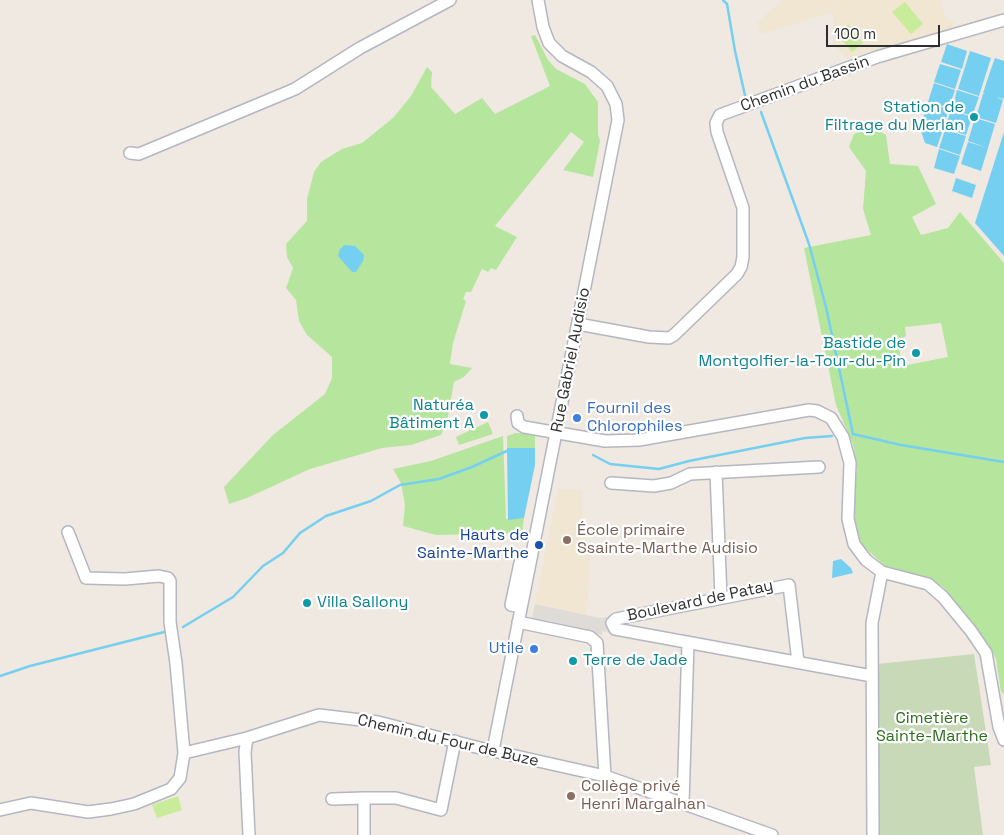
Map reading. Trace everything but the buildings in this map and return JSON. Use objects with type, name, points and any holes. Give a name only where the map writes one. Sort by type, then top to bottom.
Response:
[{"type":"street","points":[[130,154],[138,154],[296,89],[360,48],[450,0]]},
{"type":"street","name":"Rue Gabriel Audisio","points":[[492,750],[618,128],[618,110],[612,95],[600,79],[562,56],[549,43],[543,27],[538,0]]},
{"type":"street","name":"Chemin du Bassin","points":[[578,324],[650,337],[669,338],[738,274],[742,267],[743,257],[743,208],[717,132],[716,123],[720,115],[878,57],[1004,20]]},
{"type":"street","points":[[517,416],[518,423],[524,427],[605,441],[639,440],[817,411],[831,418],[843,436],[851,474],[848,519],[854,544],[866,560],[882,572],[928,584],[944,597],[983,647],[988,661],[999,727],[1004,740]]},
{"type":"street","points":[[611,483],[664,485],[690,474],[819,467]]},
{"type":"street","points":[[716,472],[721,597]]},
{"type":"street","points":[[0,810],[31,803],[88,812],[134,804],[171,789],[180,778],[184,753],[176,663],[170,622],[170,581],[168,578],[160,576],[116,580],[86,578],[68,532]]},
{"type":"street","points":[[520,563],[511,605],[521,607]]},
{"type":"street","points":[[873,835],[872,623],[882,572]]},
{"type":"street","name":"Boulevard de Patay","points":[[688,642],[615,628],[612,623],[616,619],[789,585],[798,662]]},
{"type":"street","points":[[518,622],[590,637],[599,646],[605,776]]},
{"type":"street","points":[[683,803],[688,642],[872,676]]},
{"type":"street","name":"Chemin du Four de Buze","points":[[184,753],[247,738],[319,715],[333,715],[378,722],[605,776],[772,835]]},
{"type":"street","points":[[247,738],[245,752],[249,835]]},
{"type":"street","points":[[332,799],[396,798],[441,810],[454,741]]},
{"type":"street","points":[[364,798],[364,835]]},
{"type":"shaded area","points":[[783,0],[941,0],[945,17],[955,22],[951,29],[876,52],[869,51],[847,59],[833,44],[833,12],[761,34],[757,22]]},
{"type":"shaded area","name":"École primaire Ssainte-Marthe Audisio","points":[[558,489],[582,490],[583,524],[590,556],[587,615],[535,604]]},
{"type":"shaded area","points":[[535,604],[600,618],[611,617],[613,633],[602,631],[602,635],[545,622],[531,622]]},
{"type":"green space","points":[[905,2],[923,24],[911,34],[892,12]]},
{"type":"green space","points":[[848,24],[863,43],[852,52],[837,34]]},
{"type":"green space","points":[[535,35],[548,60],[556,69],[585,84],[598,102],[598,134],[600,141],[593,177],[563,170],[584,142],[571,132],[495,226],[517,237],[496,270],[491,268],[488,272],[482,269],[471,292],[466,292],[463,299],[466,301],[453,343],[450,364],[472,368],[464,377],[454,382],[447,422],[441,435],[411,445],[382,448],[310,469],[247,498],[229,504],[224,487],[273,435],[325,394],[332,378],[332,357],[307,335],[299,321],[296,300],[286,288],[293,268],[287,257],[286,244],[307,221],[307,199],[314,172],[321,162],[342,149],[362,143],[393,118],[411,96],[427,67],[432,72],[431,87],[455,114],[482,98],[495,114],[550,86],[531,36]]},
{"type":"green space","points":[[872,127],[886,135],[890,164],[918,166],[936,204],[912,217],[921,235],[948,228],[960,212],[1004,263],[1004,694],[1001,692],[996,659],[989,646],[943,587],[925,577],[885,566],[863,546],[856,530],[853,509],[857,467],[853,444],[836,405],[804,248],[871,235],[863,209],[866,171],[849,147],[854,134]],"holes":[[[941,323],[948,357],[902,366],[898,341],[906,336],[905,327]]]},
{"type":"green space","points":[[488,422],[493,434],[459,445],[456,437]]},
{"type":"green space","points":[[516,433],[535,434],[535,448],[507,448],[507,436]]},
{"type":"green space","points":[[503,436],[506,519],[524,518],[522,533],[436,535],[403,526],[405,505],[401,483],[393,469],[431,461]]},
{"type":"green space","name":"Cimetière Sainte-Marthe","points":[[974,654],[991,765],[974,767],[983,835],[878,835],[877,664]]},
{"type":"green space","points":[[178,796],[182,810],[157,818],[152,805]]},
{"type":"water","points":[[947,44],[967,51],[962,69],[941,62]]},
{"type":"water","points":[[970,51],[991,58],[979,96],[958,89]]},
{"type":"water","points":[[995,58],[1004,61],[1004,97],[1003,99],[996,97],[1003,100],[996,123],[976,117],[983,94],[985,94],[983,93]]},
{"type":"water","points":[[940,64],[961,70],[955,89],[934,82]]},
{"type":"water","points":[[934,83],[955,90],[949,108],[928,102]]},
{"type":"water","points":[[957,90],[979,97],[972,116],[952,109]]},
{"type":"water","points":[[928,103],[949,109],[943,128],[922,121]]},
{"type":"water","points":[[951,110],[972,117],[966,135],[945,128]]},
{"type":"water","points":[[975,118],[995,124],[988,148],[968,141]]},
{"type":"water","points":[[922,122],[943,129],[937,147],[925,143],[920,128]]},
{"type":"water","points":[[945,130],[966,136],[960,155],[939,148]]},
{"type":"water","name":"Station de Filtrage du Merlan","points":[[1004,132],[1004,256],[975,223]]},
{"type":"water","points":[[968,142],[988,148],[981,171],[961,164]]},
{"type":"water","points":[[939,149],[960,156],[954,174],[934,168]]},
{"type":"water","points":[[956,178],[976,185],[972,198],[952,191]]},
{"type":"water","points":[[345,245],[355,246],[364,255],[363,261],[356,272],[352,272],[338,256],[340,249]]},
{"type":"water","points":[[507,448],[535,448],[535,465],[524,518],[508,520]]},
{"type":"water","points":[[841,559],[851,568],[853,573],[832,578],[833,561]]},
{"type":"waterway","points":[[723,0],[727,4],[746,100]]},
{"type":"waterway","points":[[761,112],[809,244],[826,307],[853,434],[901,445],[1004,462]]},
{"type":"waterway","points":[[593,455],[610,464],[659,469],[689,461],[805,438],[832,436]]},
{"type":"waterway","points":[[183,627],[233,597],[263,566],[283,553],[300,533],[326,516],[371,501],[400,485],[439,479],[472,467],[509,450]]},
{"type":"waterway","points":[[0,676],[30,666],[168,631]]},
{"type":"place","name":"Station de Filtrage du Merlan","points":[[974,117]]},
{"type":"place","name":"Bastide de Montgolfier-la-Tour-du-Pin","points":[[916,353]]},
{"type":"place","name":"Naturéa Bâtiment A","points":[[484,415]]},
{"type":"place","name":"Fournil des Chlorophiles","points":[[577,418]]},
{"type":"place","name":"École primaire Ssainte-Marthe Audisio","points":[[567,540]]},
{"type":"place","name":"Hauts de Sainte-Marthe","points":[[539,545]]},
{"type":"place","name":"Villa Sallony","points":[[307,603]]},
{"type":"place","name":"Utile","points":[[534,649]]},
{"type":"place","name":"Terre de Jade","points":[[573,661]]},
{"type":"place","name":"Collège privé Henri Margalhan","points":[[571,796]]}]
